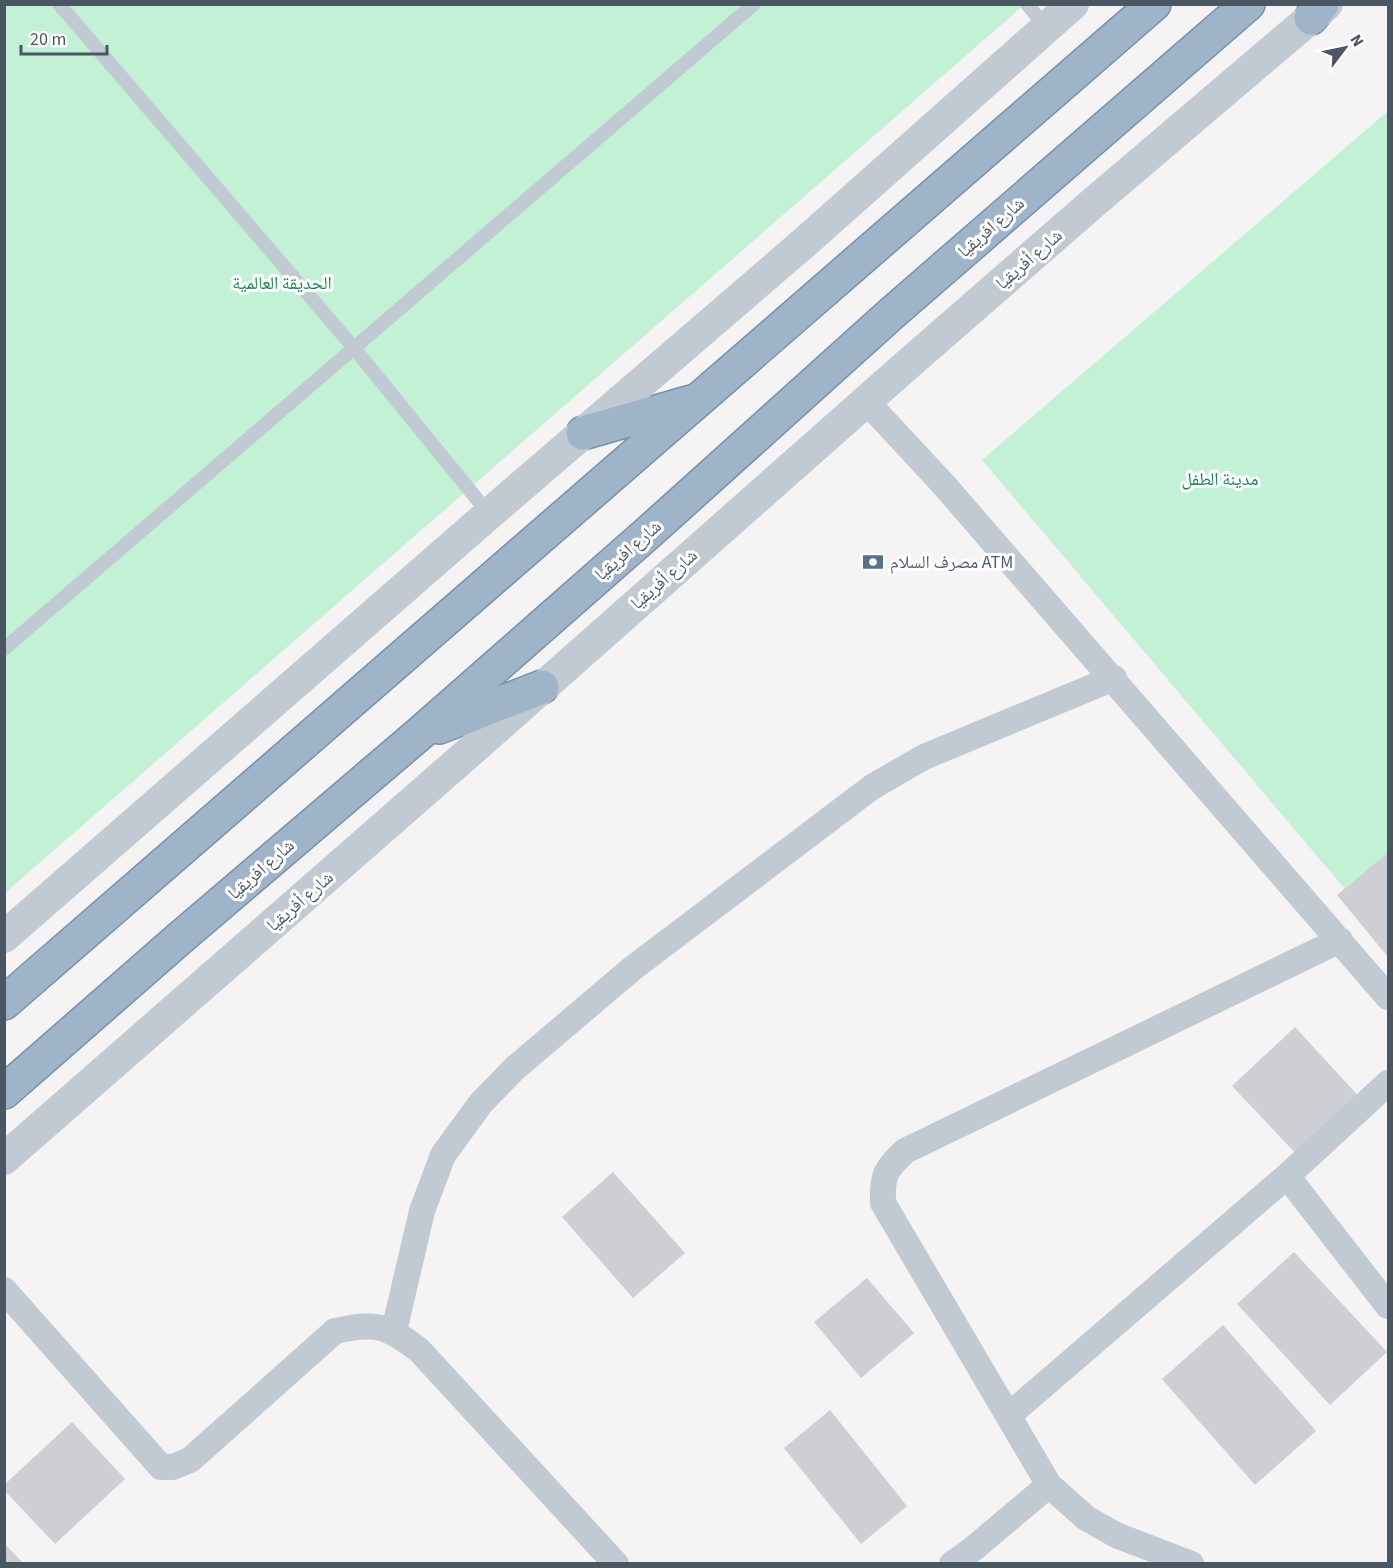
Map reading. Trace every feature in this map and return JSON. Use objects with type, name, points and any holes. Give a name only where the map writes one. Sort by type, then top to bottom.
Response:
[{"type":"highway","points":[[4,1003],[1154,4]]},
{"type":"highway","name":"شارع افريقيا","points":[[4,1092],[189,930],[418,735],[649,532],[891,314],[1248,4]]},
{"type":"highway","points":[[583,433],[698,400]]},
{"type":"highway","points":[[418,735],[542,687]]},
{"type":"street","points":[[4,937],[489,514],[806,242],[1037,16],[1073,4]]},
{"type":"street","name":"شارع أفريقيا","points":[[4,1159],[866,401],[1320,9]]},
{"type":"street","points":[[866,401],[944,485],[1114,678],[1389,997]]},
{"type":"street","points":[[394,1331],[422,1211],[443,1155],[481,1103],[515,1068],[633,968],[872,787],[924,757],[1114,678]]},
{"type":"street","points":[[1191,1563],[1116,1535],[1086,1518],[1048,1485],[882,1203],[882,1183],[889,1166],[905,1151],[1340,940]]},
{"type":"street","points":[[1008,1416],[1287,1176],[1389,1083]]},
{"type":"street","points":[[1287,1176],[1389,1306]]},
{"type":"street","points":[[4,1290],[161,1467],[173,1467],[190,1460],[335,1331],[362,1325],[394,1331],[419,1350],[616,1563]]},
{"type":"street","points":[[952,1563],[972,1550],[1048,1485]]},
{"type":"lane","points":[[58,4],[354,348],[489,514]]},
{"type":"lane","points":[[4,649],[754,4]]},
{"type":"green space","name":"الحديقة العالمية","points":[[5,5],[1024,5],[5,893]]},
{"type":"green space","name":"مدينة الطفل","points":[[1388,111],[1388,940],[982,460]]},
{"type":"building","points":[[1388,853],[1388,957],[1337,895]]},
{"type":"building","points":[[1295,1027],[1363,1101],[1301,1159],[1232,1086]]},
{"type":"building","points":[[613,1172],[685,1253],[633,1298],[562,1217]]},
{"type":"building","points":[[1294,1252],[1387,1352],[1330,1405],[1237,1304]]},
{"type":"building","points":[[867,1278],[914,1333],[861,1378],[814,1322]]},
{"type":"building","points":[[1223,1325],[1316,1431],[1255,1485],[1162,1379]]},
{"type":"building","points":[[830,1410],[907,1506],[861,1544],[784,1448]]},
{"type":"building","points":[[72,1422],[125,1479],[55,1544],[4,1490],[4,1485]]},
{"type":"building","points":[[4,1543],[24,1564],[4,1564]]},
{"type":"place","name":"مصرف السلام ATM","points":[[873,562]]}]
